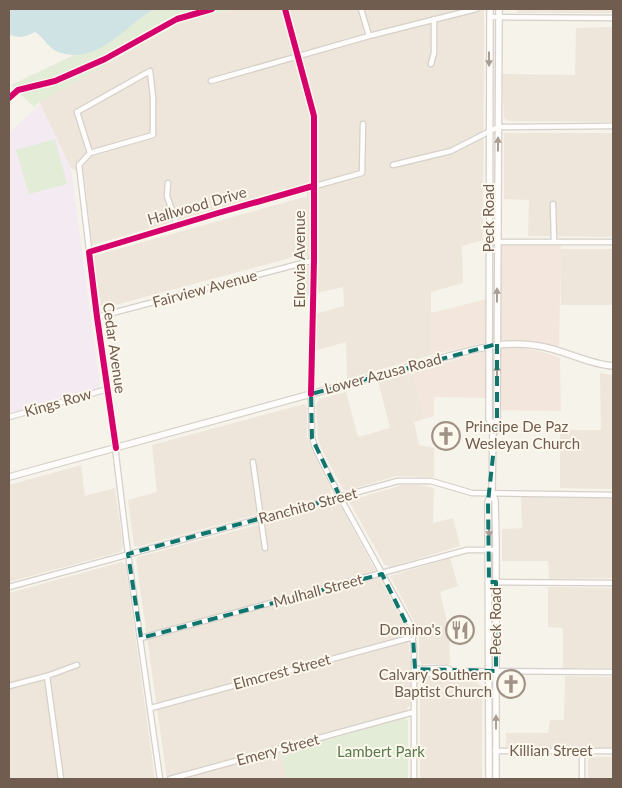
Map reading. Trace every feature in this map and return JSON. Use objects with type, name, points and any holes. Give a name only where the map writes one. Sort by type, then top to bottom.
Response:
[{"type":"main road","name":"Peck Road","points":[[490,9],[488,346],[489,419],[493,426]]},
{"type":"main road","name":"Peck Road","points":[[488,779],[488,502],[492,493],[493,426],[497,419],[499,9]]},
{"type":"main road","name":"Lower Azusa Road","points":[[9,477],[497,344],[519,343],[540,346],[598,364],[613,366]]},
{"type":"main road","name":"Peck Road","points":[[492,493],[495,500],[496,550],[496,779]]},
{"type":"street","name":"Elrovia Avenue","points":[[285,9],[314,116],[312,438],[316,450],[340,497],[410,624],[413,637],[415,671],[414,779]]},
{"type":"street","points":[[361,9],[370,36]]},
{"type":"street","points":[[211,81],[370,36],[476,9]]},
{"type":"street","points":[[490,17],[613,18]]},
{"type":"street","points":[[431,64],[434,53],[434,19]]},
{"type":"street","points":[[150,71],[154,135],[90,153],[77,112],[150,71]]},
{"type":"street","name":"Hallwood Drive","points":[[89,252],[362,173],[362,124]]},
{"type":"street","points":[[393,165],[451,150],[498,127],[531,125],[613,126]]},
{"type":"street","name":"Cedar Avenue","points":[[90,153],[79,165],[96,318],[108,389],[128,554],[160,779]]},
{"type":"street","points":[[168,183],[167,196],[177,225]]},
{"type":"street","points":[[553,204],[554,242]]},
{"type":"street","points":[[489,242],[613,242]]},
{"type":"street","name":"Fairview Avenue","points":[[96,318],[314,260]]},
{"type":"street","name":"Kings Row","points":[[9,417],[108,389]]},
{"type":"street","points":[[253,462],[265,548]]},
{"type":"street","name":"Ranchito Street","points":[[9,587],[398,481],[416,480],[431,482],[472,493],[613,494]]},
{"type":"street","name":"Mulhall Street","points":[[141,638],[467,550],[496,550]]},
{"type":"street","points":[[489,582],[613,583]]},
{"type":"street","name":"Elmcrest Street","points":[[151,708],[413,637]]},
{"type":"street","points":[[9,686],[47,676],[77,665]]},
{"type":"street","points":[[415,671],[446,674],[452,671],[613,672]]},
{"type":"street","points":[[47,676],[61,779]]},
{"type":"street","name":"Emery Street","points":[[170,779],[414,712]]},
{"type":"street","name":"Killian Street","points":[[489,751],[613,751]]},
{"type":"street","points":[[582,751],[582,779]]},
{"type":"highlighted area","points":[[497,344],[497,419],[488,502],[489,582],[496,582],[496,671],[415,669],[413,637],[382,574],[141,638],[128,554],[340,497],[312,438],[311,394]]},
{"type":"shaded area","points":[[9,9],[154,9],[98,49],[86,54],[72,55],[58,52],[35,32],[22,37],[9,34]]},
{"type":"shaded area","points":[[234,9],[484,9],[483,240],[462,246],[463,283],[431,292],[431,355],[347,379],[346,342],[314,351],[314,314],[344,306],[343,287],[305,296],[305,254],[104,308],[101,306],[93,256],[304,197],[307,198],[306,184],[92,245],[84,175],[71,168],[39,102],[181,23]]},
{"type":"shaded area","points":[[517,9],[613,9],[613,13],[517,13]]},
{"type":"shaded area","points":[[613,27],[613,122],[509,121],[505,119],[502,74],[575,75],[576,28]]},
{"type":"shaded area","points":[[40,104],[71,168],[100,386],[9,413],[9,133]]},
{"type":"shaded area","points":[[504,133],[613,133],[613,237],[528,236],[529,200],[504,199]]},
{"type":"shaded area","points":[[499,244],[561,244],[559,349],[531,341],[499,340]]},
{"type":"shaded area","points":[[560,249],[613,249],[613,305],[561,305]]},
{"type":"shaded area","points":[[487,299],[487,342],[431,355],[431,313]]},
{"type":"shaded area","points":[[499,347],[522,348],[560,358],[561,411],[499,410]]},
{"type":"shaded area","points":[[487,351],[488,398],[434,397],[434,416],[424,419],[412,372]]},
{"type":"shaded area","points":[[412,372],[424,419],[414,422],[419,445],[434,448],[434,477],[396,476],[346,491],[343,489],[322,450],[318,439],[316,404],[320,399],[346,392],[358,437],[390,428],[378,381]]},
{"type":"shaded area","points":[[600,373],[613,375],[613,489],[560,488],[560,430],[601,430]]},
{"type":"shaded area","points":[[304,404],[307,407],[307,437],[331,489],[330,495],[136,547],[134,545],[128,500],[157,492],[152,445]]},
{"type":"shaded area","points":[[81,465],[85,496],[115,488],[122,549],[120,552],[9,582],[9,485]]},
{"type":"shaded area","points":[[402,485],[420,485],[434,488],[433,523],[453,518],[460,546],[390,567],[384,564],[349,501]]},
{"type":"shaded area","points":[[521,497],[613,498],[613,578],[549,579],[548,561],[502,561],[502,529],[522,528]]},
{"type":"shaded area","points":[[339,503],[406,627],[410,654],[411,702],[405,718],[281,753],[286,779],[167,779],[136,560],[138,557]]},
{"type":"shaded area","points":[[450,558],[458,586],[440,592],[449,631],[450,664],[422,664],[419,659],[419,637],[414,621],[390,576]]},
{"type":"shaded area","points":[[122,562],[126,568],[155,779],[9,779],[9,593]]},
{"type":"shaded area","points":[[548,587],[613,588],[613,668],[563,668],[563,628],[548,627]]},
{"type":"shaded area","points":[[565,676],[613,677],[613,748],[506,747],[506,733],[548,733],[550,720],[564,720]]},
{"type":"shaded area","points":[[427,678],[467,678],[475,680],[482,687],[482,779],[420,779],[420,687],[421,680]]},
{"type":"shaded area","points":[[589,757],[613,757],[613,779],[588,779]]},
{"type":"green space","points":[[154,9],[234,9],[181,23],[39,102],[34,107],[11,85],[76,54],[88,52],[108,43]]},
{"type":"green space","points":[[55,139],[67,184],[29,194],[16,150]]},
{"type":"green space","name":"Lambert Park","points":[[405,718],[408,720],[408,779],[286,779],[281,753]]},
{"type":"cycle path","points":[[9,98],[18,90],[55,81],[105,59],[177,19],[212,9]]},
{"type":"cycle path","points":[[285,9],[314,116],[314,260],[311,394]]},
{"type":"cycle path","points":[[116,448],[89,252],[313,186]]},
{"type":"place","name":"Principe De Paz Wesleyan Church","points":[[446,436]]},
{"type":"place","name":"Domino's","points":[[460,630]]},
{"type":"place","name":"Calvary Southern Baptist Church","points":[[511,684]]}]
